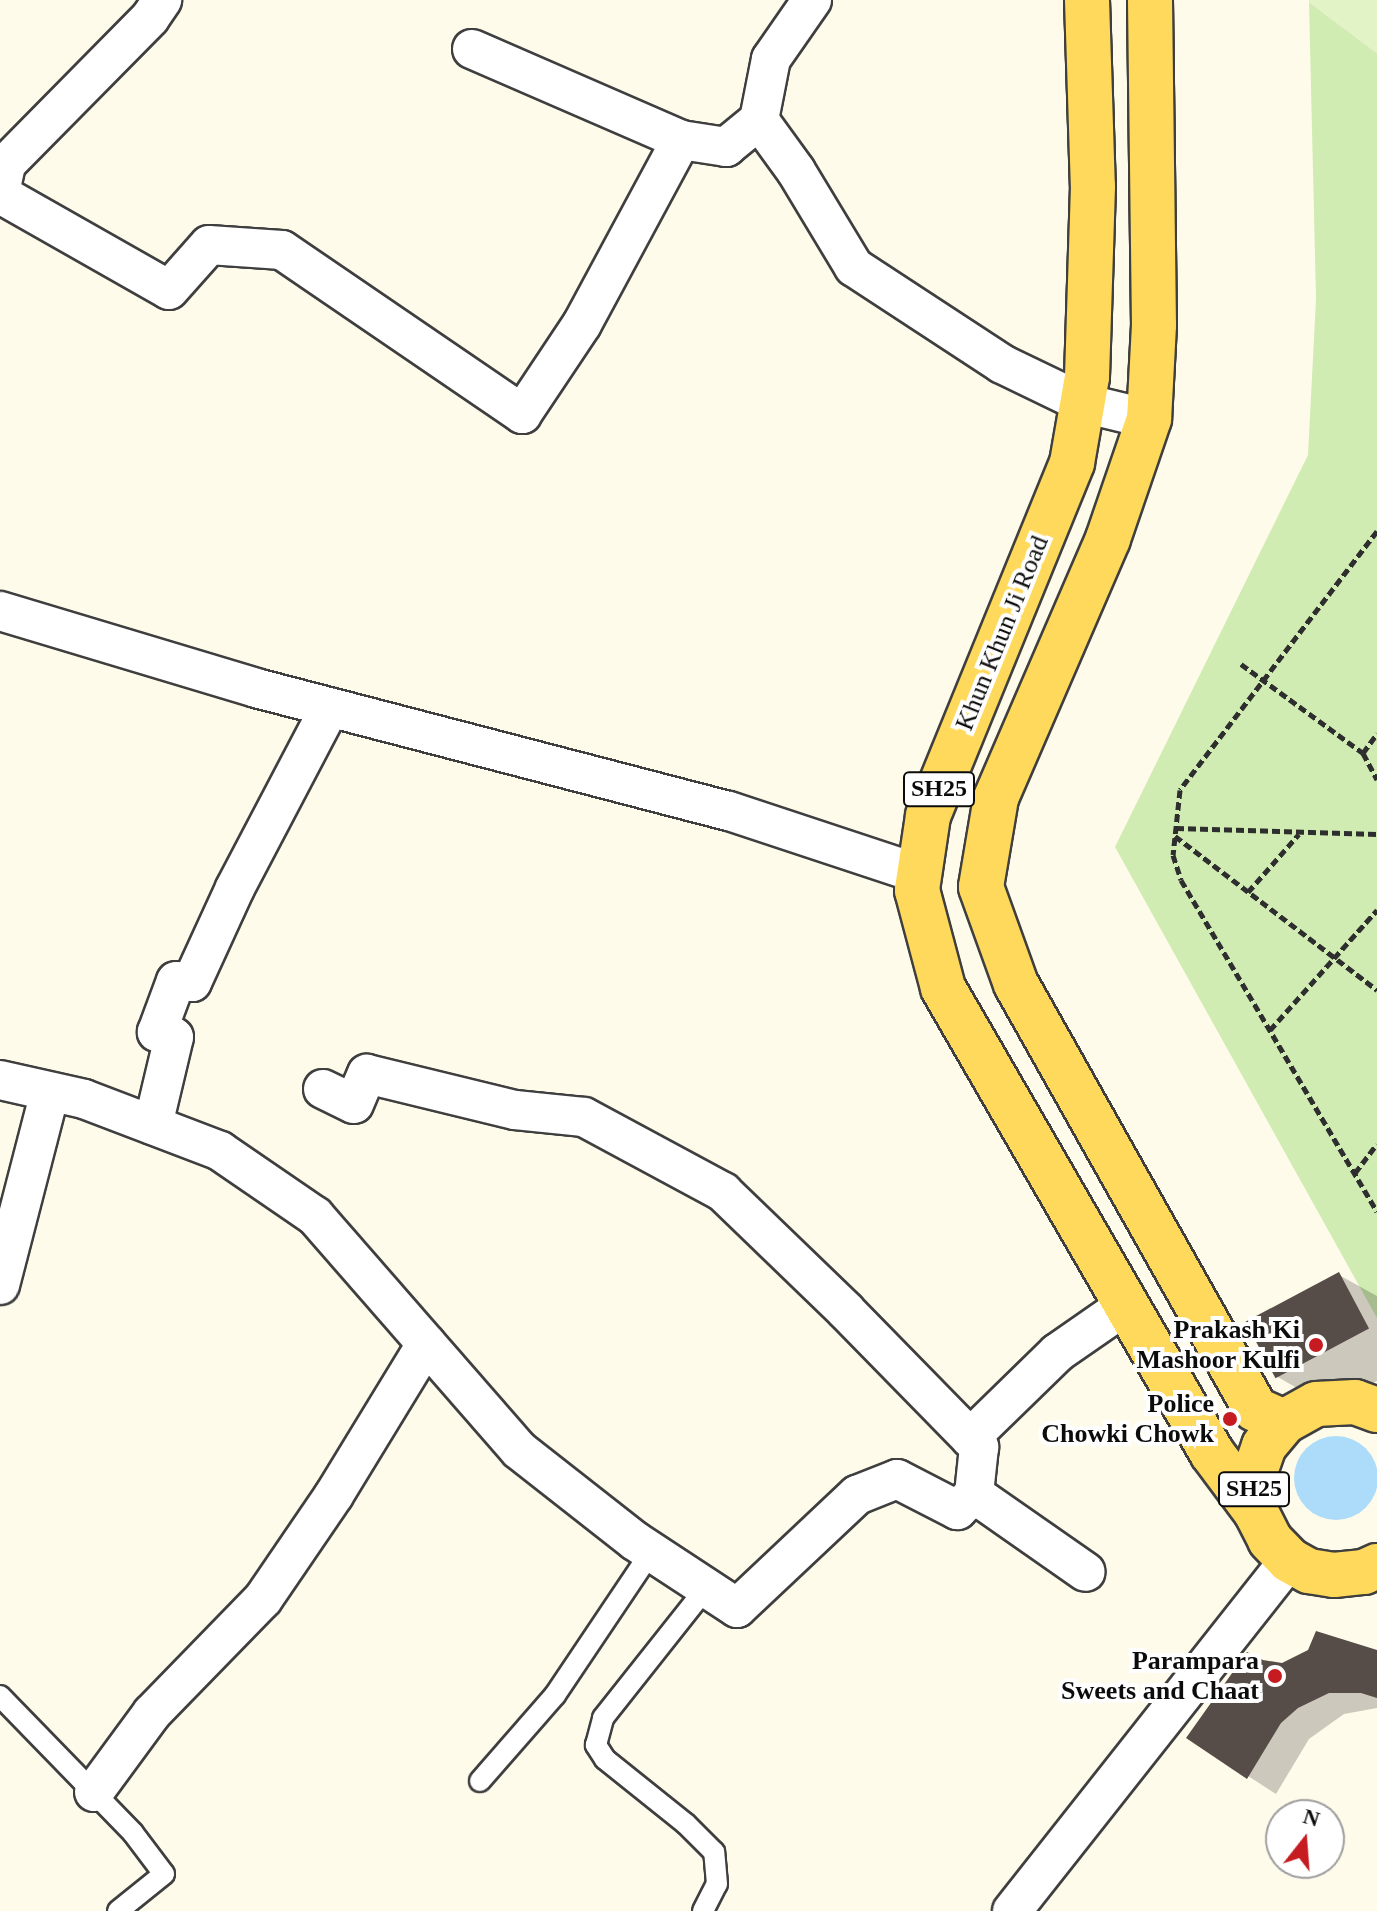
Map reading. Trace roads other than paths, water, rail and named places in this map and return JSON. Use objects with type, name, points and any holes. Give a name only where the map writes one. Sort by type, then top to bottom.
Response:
[{"type":"main road","points":[[1087,3],[1150,1]]},
{"type":"main road","name":"SH25","points":[[1150,1],[1154,325],[1149,419],[1108,539],[996,798],[981,887],[1016,984],[1255,1409],[1284,1422]]},
{"type":"main road","name":"Khun Khun Ji Road","points":[[1087,3],[1093,186],[1087,377],[1072,463],[928,816],[917,890],[943,988],[1212,1453],[1256,1512]]},
{"type":"main road","name":"SH25","points":[[1289,1560],[1270,1540],[1256,1512],[1253,1478],[1264,1446],[1284,1422],[1316,1404],[1355,1402],[1377,1410]]},
{"type":"main road","points":[[1289,1560],[1309,1571],[1334,1575],[1364,1572],[1377,1566]]},
{"type":"main road","points":[[1334,1575],[1377,1599]]},
{"type":"street","points":[[162,0],[150,18],[1,178],[169,290],[209,245],[282,250],[522,414],[582,324],[681,140]]},
{"type":"street","points":[[472,49],[681,140],[726,147],[759,120],[771,59],[812,0]]},
{"type":"street","points":[[759,120],[796,171],[854,267],[1002,364],[1083,403],[1149,419]]},
{"type":"street","points":[[0,611],[256,688],[729,811],[919,874]]},
{"type":"street","points":[[153,1125],[174,1037],[157,1032],[176,981],[192,982],[235,888],[330,707]]},
{"type":"street","points":[[0,1080],[84,1099],[220,1151],[315,1216],[519,1450],[651,1552],[737,1608],[857,1495],[897,1479],[957,1510],[974,1494],[979,1447],[845,1310],[723,1192],[584,1117],[515,1110],[367,1074],[354,1104],[323,1089]]},
{"type":"street","points":[[0,1285],[50,1092]]},
{"type":"street","points":[[970,1438],[1057,1353],[1126,1305]]},
{"type":"street","points":[[94,1792],[152,1713],[263,1599],[334,1495],[426,1344]]},
{"type":"street","points":[[974,1494],[1086,1572]]},
{"type":"street","points":[[1012,1911],[1289,1560]]},
{"type":"lane","points":[[480,1781],[555,1695],[651,1552]]},
{"type":"lane","points":[[703,1911],[717,1884],[714,1852],[686,1824],[605,1759],[596,1745],[603,1718],[706,1588]]},
{"type":"lane","points":[[0,1696],[133,1833],[164,1874],[127,1909]]},
{"type":"water","points":[[1336,1436],[1352,1439],[1366,1448],[1375,1462],[1378,1478],[1375,1494],[1366,1508],[1352,1517],[1336,1520],[1320,1517],[1306,1508],[1297,1494],[1294,1478],[1297,1462],[1306,1448],[1320,1439]]},
{"type":"place","name":"Prakash Ki Mashoor Kulfi","points":[[1316,1345]]},
{"type":"place","name":"Police Chowki Chowk","points":[[1230,1419]]},
{"type":"place","name":"Parampara Sweets and Chaat","points":[[1275,1676]]}]
